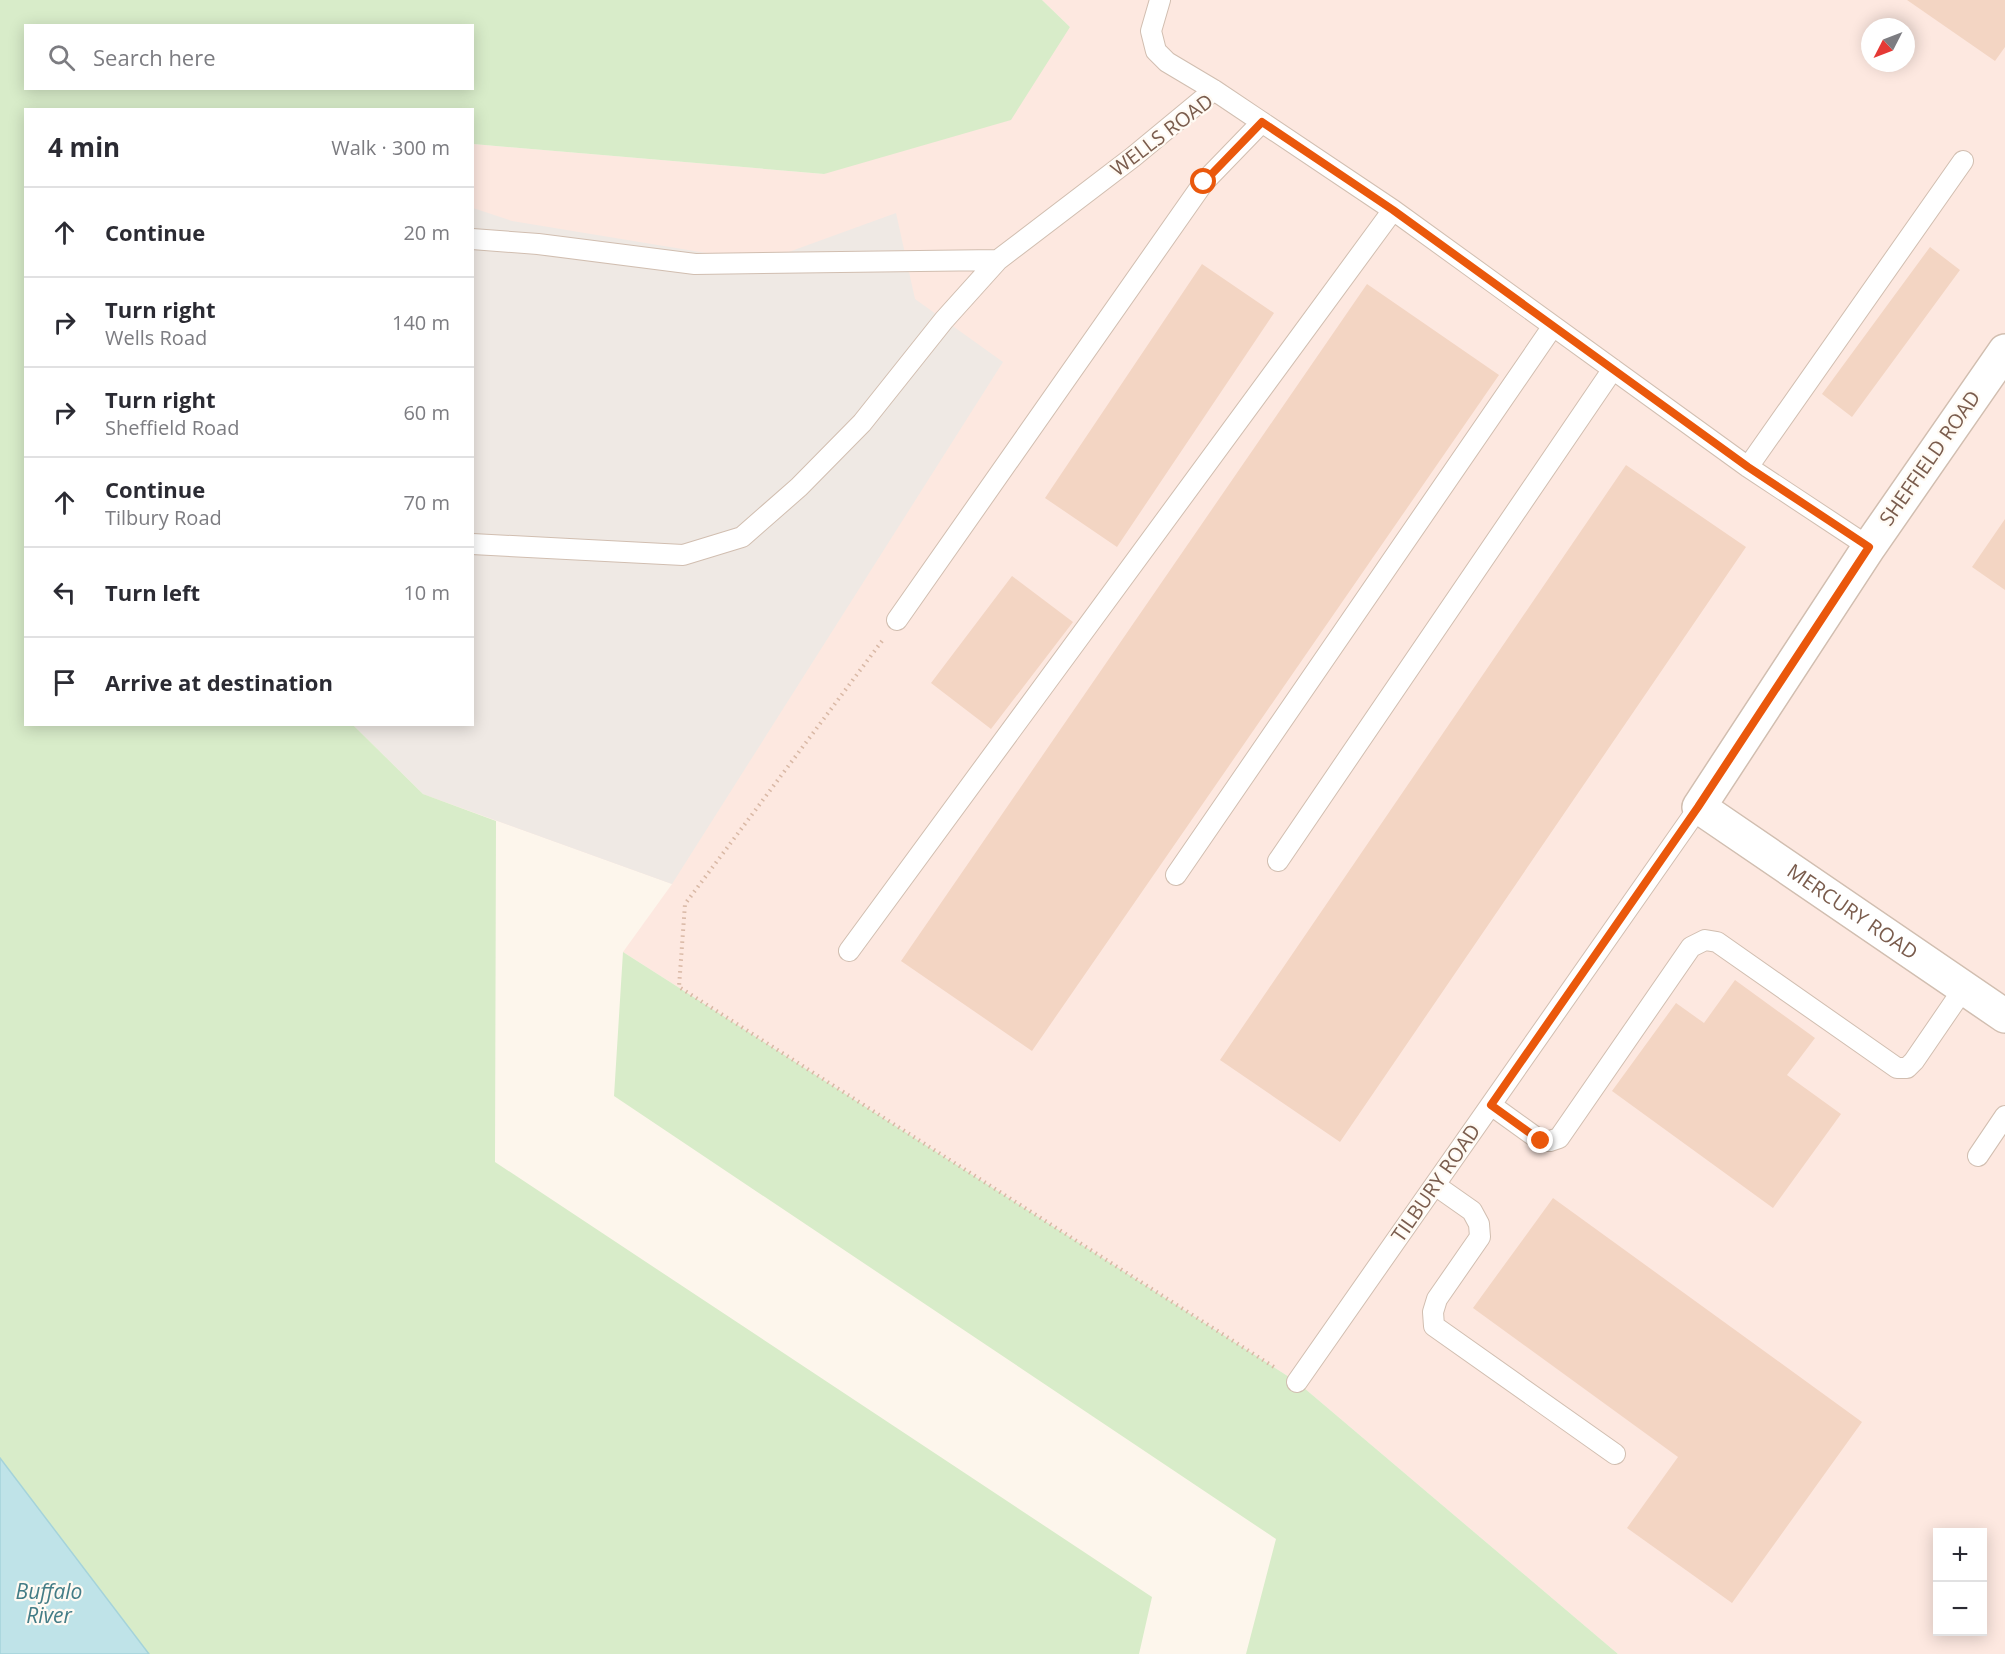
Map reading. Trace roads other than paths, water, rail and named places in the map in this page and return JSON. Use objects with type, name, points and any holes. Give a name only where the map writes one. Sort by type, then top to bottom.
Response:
[{"type":"street","name":"SHEFFIELD ROAD","points":[[1698,807],[1869,547],[2005,351]]},
{"type":"street","name":"MERCURY ROAD","points":[[1698,807],[2005,1016]]},
{"type":"lane","points":[[1160,0],[1150,32],[1156,51],[1167,62],[1214,90]]},
{"type":"lane","name":"WELLS ROAD","points":[[474,544],[683,555],[742,537],[799,487],[862,423],[944,320],[998,260],[1133,157],[1214,90],[1393,210],[1748,467],[1869,547]]},
{"type":"lane","points":[[897,620],[1204,182],[1262,122]]},
{"type":"lane","points":[[1748,467],[1964,161]]},
{"type":"lane","points":[[849,951],[1393,210]]},
{"type":"lane","points":[[474,239],[538,244],[695,264],[998,260]]},
{"type":"lane","points":[[1176,875],[1553,326]]},
{"type":"lane","points":[[1278,861],[1613,369]]},
{"type":"lane","name":"TILBURY ROAD","points":[[1297,1382],[1698,807]]},
{"type":"lane","points":[[1491,1105],[1541,1141],[1559,1138],[1691,947],[1705,940],[1717,942],[1897,1068],[1907,1068],[1914,1062],[1964,988]]},
{"type":"lane","points":[[1978,1156],[2005,1116]]},
{"type":"lane","points":[[1435,1185],[1472,1211],[1479,1224],[1480,1237],[1437,1299],[1433,1312],[1434,1326],[1615,1454]]},
{"type":"water","name":"Buffalo River","points":[[0,1458],[149,1654],[0,1654]]}]
